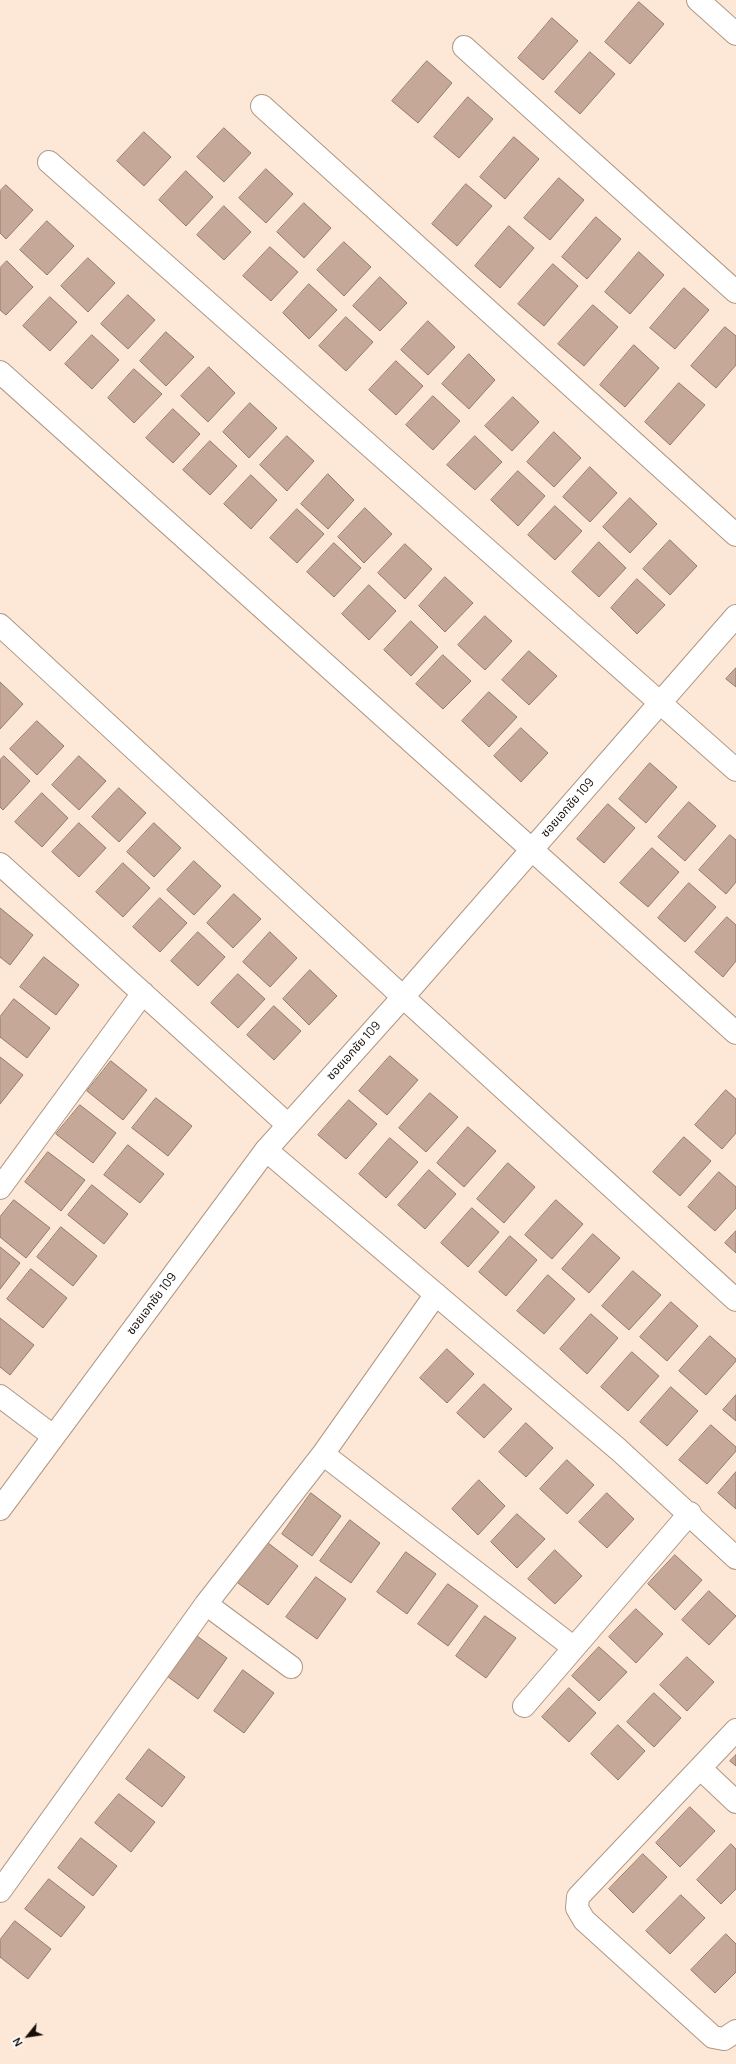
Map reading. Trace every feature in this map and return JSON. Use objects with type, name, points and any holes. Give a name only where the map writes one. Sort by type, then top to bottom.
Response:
[{"type":"street","points":[[698,0],[736,34]]},
{"type":"street","points":[[464,47],[736,292]]},
{"type":"street","points":[[262,106],[736,535]]},
{"type":"street","points":[[49,162],[736,770]]},
{"type":"street","points":[[0,372],[736,1033]]},
{"type":"street","name":"ซอยเอกชัย 109","points":[[0,1509],[266,1150],[287,1124],[403,997],[736,616]]},
{"type":"street","points":[[0,625],[403,997],[736,1300]]},
{"type":"street","points":[[1,869],[143,993],[287,1124]]},
{"type":"street","points":[[0,1188],[143,993]]},
{"type":"street","points":[[266,1150],[619,1450],[690,1513],[736,1558]]},
{"type":"street","points":[[0,1892],[206,1604],[323,1454],[436,1294]]},
{"type":"street","points":[[0,1396],[53,1436]]},
{"type":"street","points":[[323,1454],[574,1648]]},
{"type":"street","points":[[524,1706],[690,1513]]},
{"type":"street","points":[[206,1604],[291,1667]]},
{"type":"street","points":[[736,1730],[701,1769],[578,1897],[577,1908],[584,1920],[713,2037],[724,2039],[736,2031]]},
{"type":"street","points":[[701,1769],[736,1802]]},
{"type":"building","points":[[639,2],[664,24],[630,64],[605,42]]},
{"type":"building","points":[[552,18],[578,41],[543,80],[518,58]]},
{"type":"building","points":[[590,52],[615,74],[580,114],[555,92]]},
{"type":"building","points":[[427,61],[452,83],[418,123],[392,101]]},
{"type":"building","points":[[468,97],[493,119],[459,158],[434,137]]},
{"type":"building","points":[[224,128],[251,153],[224,182],[197,157]]},
{"type":"building","points":[[144,132],[171,157],[144,186],[117,161]]},
{"type":"building","points":[[514,137],[539,159],[505,199],[480,177]]},
{"type":"building","points":[[266,169],[293,194],[266,223],[239,198]]},
{"type":"building","points":[[186,171],[213,197],[186,226],[159,200]]},
{"type":"building","points":[[559,178],[584,200],[550,240],[524,218]]},
{"type":"building","points":[[466,184],[492,206],[457,246],[432,224]]},
{"type":"building","points":[[6,185],[33,210],[6,239],[0,233],[0,191]]},
{"type":"building","points":[[304,203],[331,228],[304,258],[277,232]]},
{"type":"building","points":[[224,206],[251,232],[224,260],[197,235]]},
{"type":"building","points":[[596,217],[621,239],[587,279],[562,257]]},
{"type":"building","points":[[47,221],[74,246],[47,275],[20,250]]},
{"type":"building","points":[[509,226],[534,248],[500,288],[475,266]]},
{"type":"building","points":[[344,242],[371,267],[344,296],[317,270]]},
{"type":"building","points":[[270,247],[298,272],[271,301],[243,276]]},
{"type":"building","points":[[639,252],[664,275],[630,314],[605,292]]},
{"type":"building","points":[[88,258],[115,283],[88,312],[61,286]]},
{"type":"building","points":[[7,261],[33,287],[6,315],[0,310],[0,268]]},
{"type":"building","points":[[553,264],[578,286],[544,326],[518,304]]},
{"type":"building","points":[[380,277],[407,303],[380,331],[353,306]]},
{"type":"building","points":[[309,284],[337,310],[309,339],[283,313]]},
{"type":"building","points":[[684,288],[709,310],[675,349],[650,328]]},
{"type":"building","points":[[128,295],[155,320],[128,349],[101,324]]},
{"type":"building","points":[[50,297],[77,322],[50,351],[23,326]]},
{"type":"building","points":[[593,305],[618,327],[584,366],[558,344]]},
{"type":"building","points":[[346,317],[373,342],[346,371],[319,346]]},
{"type":"building","points":[[428,321],[455,347],[428,375],[401,350]]},
{"type":"building","points":[[725,327],[736,336],[736,365],[716,388],[691,366]]},
{"type":"building","points":[[166,332],[194,357],[166,386],[140,361]]},
{"type":"building","points":[[92,335],[119,360],[92,389],[65,364]]},
{"type":"building","points":[[634,345],[659,368],[625,407],[600,385]]},
{"type":"building","points":[[469,354],[495,380],[469,409],[442,384]]},
{"type":"building","points":[[396,361],[423,386],[396,415],[369,390]]},
{"type":"building","points":[[209,367],[235,393],[208,422],[181,396]]},
{"type":"building","points":[[134,369],[162,394],[134,423],[108,398]]},
{"type":"building","points":[[679,383],[705,405],[670,445],[645,422]]},
{"type":"building","points":[[433,396],[460,421],[433,450],[406,425]]},
{"type":"building","points":[[513,397],[539,422],[512,451],[485,426]]},
{"type":"building","points":[[250,403],[277,428],[249,458],[223,432]]},
{"type":"building","points":[[173,409],[200,434],[173,463],[146,438]]},
{"type":"building","points":[[554,432],[581,458],[554,487],[527,462]]},
{"type":"building","points":[[287,436],[314,461],[287,491],[260,465]]},
{"type":"building","points":[[475,436],[502,462],[475,490],[447,465]]},
{"type":"building","points":[[210,441],[237,466],[210,495],[183,470]]},
{"type":"building","points":[[590,467],[617,493],[590,522],[563,497]]},
{"type":"building","points":[[518,471],[545,496],[518,526],[491,500]]},
{"type":"building","points":[[328,474],[354,500],[328,529],[301,504]]},
{"type":"building","points":[[251,475],[277,500],[251,529],[224,504]]},
{"type":"building","points":[[630,498],[657,524],[630,553],[603,527]]},
{"type":"building","points":[[555,506],[582,531],[555,560],[528,535]]},
{"type":"building","points":[[365,508],[392,534],[364,563],[338,537]]},
{"type":"building","points":[[297,509],[324,534],[297,563],[270,538]]},
{"type":"building","points":[[670,540],[697,566],[670,595],[643,569]]},
{"type":"building","points":[[599,542],[626,568],[599,597],[572,572]]},
{"type":"building","points":[[334,543],[361,568],[334,597],[307,572]]},
{"type":"building","points":[[405,544],[432,569],[405,599],[378,573]]},
{"type":"building","points":[[445,577],[473,603],[445,632],[419,606]]},
{"type":"building","points":[[637,579],[665,605],[637,634],[611,608]]},
{"type":"building","points":[[369,585],[396,611],[369,640],[342,614]]},
{"type":"building","points":[[485,616],[512,641],[485,670],[458,645]]},
{"type":"building","points":[[411,621],[438,647],[411,676],[384,650]]},
{"type":"building","points":[[529,651],[557,676],[529,705],[502,680]]},
{"type":"building","points":[[443,655],[471,681],[443,709],[416,684]]},
{"type":"building","points":[[736,668],[736,687],[726,679]]},
{"type":"building","points":[[0,682],[23,704],[0,729]]},
{"type":"building","points":[[489,692],[517,717],[489,747],[462,721]]},
{"type":"building","points":[[37,721],[64,746],[37,775],[10,749]]},
{"type":"building","points":[[521,728],[548,753],[521,782],[494,756]]},
{"type":"building","points":[[4,756],[30,781],[3,810],[0,807],[0,760]]},
{"type":"building","points":[[79,756],[106,781],[79,810],[52,785]]},
{"type":"building","points":[[650,763],[677,787],[646,823],[619,799]]},
{"type":"building","points":[[119,788],[146,813],[119,842],[92,817]]},
{"type":"building","points":[[42,793],[68,818],[42,847],[15,822]]},
{"type":"building","points":[[689,802],[716,826],[685,861],[658,837]]},
{"type":"building","points":[[608,804],[635,828],[604,863],[577,839]]},
{"type":"building","points":[[79,823],[106,848],[79,877],[52,852]]},
{"type":"building","points":[[154,823],[181,848],[154,877],[127,852]]},
{"type":"building","points":[[730,835],[736,840],[736,882],[726,894],[699,870]]},
{"type":"building","points":[[652,848],[679,872],[648,907],[620,883]]},
{"type":"building","points":[[194,861],[221,886],[194,915],[167,890]]},
{"type":"building","points":[[123,863],[150,888],[123,917],[96,892]]},
{"type":"building","points":[[689,883],[716,907],[685,942],[658,918]]},
{"type":"building","points":[[234,894],[261,919],[233,948],[207,923]]},
{"type":"building","points":[[160,898],[187,923],[160,952],[133,927]]},
{"type":"building","points":[[0,908],[33,935],[10,965],[0,957]]},
{"type":"building","points":[[727,917],[736,925],[736,961],[723,977],[695,952]]},
{"type":"building","points":[[198,932],[225,957],[198,986],[171,961]]},
{"type":"building","points":[[270,932],[297,958],[270,987],[243,962]]},
{"type":"building","points":[[44,957],[79,985],[56,1015],[20,987]]},
{"type":"building","points":[[310,970],[337,996],[309,1025],[283,999]]},
{"type":"building","points":[[238,974],[265,999],[238,1028],[211,1003]]},
{"type":"building","points":[[14,999],[50,1028],[27,1058],[0,1037],[0,1017]]},
{"type":"building","points":[[274,1006],[301,1031],[274,1060],[247,1035]]},
{"type":"building","points":[[390,1056],[418,1080],[387,1115],[359,1091]]},
{"type":"building","points":[[0,1057],[23,1075],[0,1104]]},
{"type":"building","points":[[111,1061],[147,1090],[123,1120],[87,1091]]},
{"type":"building","points":[[726,1090],[736,1099],[736,1133],[722,1149],[695,1125]]},
{"type":"building","points":[[430,1093],[458,1117],[426,1152],[399,1128]]},
{"type":"building","points":[[156,1098],[192,1126],[168,1156],[132,1128]]},
{"type":"building","points":[[349,1100],[377,1124],[346,1159],[318,1135]]},
{"type":"building","points":[[80,1105],[116,1133],[93,1163],[56,1134]]},
{"type":"building","points":[[468,1127],[496,1151],[464,1187],[437,1163]]},
{"type":"building","points":[[684,1137],[711,1161],[680,1196],[653,1172]]},
{"type":"building","points":[[390,1138],[418,1162],[386,1198],[359,1174]]},
{"type":"building","points":[[128,1145],[164,1174],[140,1203],[104,1175]]},
{"type":"building","points":[[48,1152],[85,1180],[61,1211],[25,1182]]},
{"type":"building","points":[[508,1163],[535,1187],[504,1223],[477,1199]]},
{"type":"building","points":[[429,1170],[456,1194],[425,1229],[398,1205]]},
{"type":"building","points":[[719,1172],[736,1187],[736,1208],[715,1231],[688,1207]]},
{"type":"building","points":[[92,1185],[128,1214],[104,1244],[68,1215]]},
{"type":"building","points":[[14,1200],[50,1228],[26,1258],[0,1237],[0,1217]]},
{"type":"building","points":[[556,1200],[583,1224],[552,1259],[525,1235]]},
{"type":"building","points":[[472,1208],[499,1232],[468,1267],[441,1243]]},
{"type":"building","points":[[61,1227],[97,1256],[73,1286],[37,1257]]},
{"type":"building","points":[[736,1231],[736,1253],[725,1243]]},
{"type":"building","points":[[593,1234],[620,1258],[589,1293],[562,1269]]},
{"type":"building","points":[[510,1236],[537,1260],[506,1296],[479,1272]]},
{"type":"building","points":[[0,1247],[20,1263],[0,1289]]},
{"type":"building","points":[[31,1269],[67,1298],[43,1328],[7,1299]]},
{"type":"building","points":[[633,1271],[661,1295],[629,1330],[602,1306]]},
{"type":"building","points":[[548,1275],[575,1299],[544,1334],[517,1311]]},
{"type":"building","points":[[671,1302],[698,1326],[667,1361],[640,1337]]},
{"type":"building","points":[[591,1314],[618,1338],[587,1374],[560,1349]]},
{"type":"building","points":[[0,1318],[34,1345],[10,1375],[0,1367]]},
{"type":"building","points":[[710,1336],[736,1359],[736,1361],[706,1395],[679,1371]]},
{"type":"building","points":[[447,1349],[474,1374],[447,1403],[420,1378]]},
{"type":"building","points":[[632,1352],[659,1376],[628,1411],[601,1387]]},
{"type":"building","points":[[484,1384],[512,1409],[484,1438],[457,1413]]},
{"type":"building","points":[[671,1387],[698,1411],[667,1446],[640,1422]]},
{"type":"building","points":[[736,1395],[736,1421],[723,1410]]},
{"type":"building","points":[[526,1423],[553,1448],[526,1477],[499,1452]]},
{"type":"building","points":[[711,1425],[736,1447],[736,1451],[707,1484],[679,1460]]},
{"type":"building","points":[[567,1460],[594,1485],[567,1514],[540,1489]]},
{"type":"building","points":[[736,1472],[736,1509],[718,1493]]},
{"type":"building","points":[[479,1480],[505,1506],[478,1535],[452,1509]]},
{"type":"building","points":[[311,1493],[341,1516],[312,1556],[282,1534]]},
{"type":"building","points":[[607,1493],[634,1519],[607,1548],[579,1522]]},
{"type":"building","points":[[517,1514],[545,1539],[517,1568],[491,1542]]},
{"type":"building","points":[[350,1520],[380,1543],[351,1583],[320,1561]]},
{"type":"building","points":[[268,1543],[298,1566],[268,1605],[238,1583]]},
{"type":"building","points":[[555,1550],[582,1576],[555,1604],[528,1579]]},
{"type":"building","points":[[406,1552],[436,1574],[407,1614],[377,1592]]},
{"type":"building","points":[[675,1555],[702,1580],[675,1610],[648,1584]]},
{"type":"building","points":[[316,1577],[346,1599],[317,1639],[286,1617]]},
{"type":"building","points":[[448,1584],[478,1606],[448,1646],[418,1624]]},
{"type":"building","points":[[709,1591],[736,1616],[709,1645],[682,1620]]},
{"type":"building","points":[[636,1609],[663,1634],[636,1663],[609,1637]]},
{"type":"building","points":[[485,1616],[516,1638],[486,1678],[456,1656]]},
{"type":"building","points":[[197,1636],[227,1658],[198,1699],[167,1676]]},
{"type":"building","points":[[599,1647],[627,1672],[599,1701],[572,1676]]},
{"type":"building","points":[[687,1657],[714,1682],[687,1711],[660,1685]]},
{"type":"building","points":[[243,1670],[274,1693],[244,1733],[214,1711]]},
{"type":"building","points":[[569,1688],[596,1713],[569,1742],[542,1717]]},
{"type":"building","points":[[654,1693],[681,1718],[654,1747],[627,1722]]},
{"type":"building","points":[[618,1725],[645,1751],[618,1780],[591,1754]]},
{"type":"building","points":[[149,1749],[185,1777],[162,1807],[126,1779]]},
{"type":"building","points":[[736,1755],[736,1766],[730,1761]]},
{"type":"building","points":[[119,1794],[155,1822],[131,1852],[95,1823]]},
{"type":"building","points":[[690,1807],[715,1831],[680,1867],[656,1843]]},
{"type":"building","points":[[81,1838],[117,1866],[93,1896],[58,1868]]},
{"type":"building","points":[[731,1844],[736,1849],[736,1889],[721,1904],[697,1880]]},
{"type":"building","points":[[643,1854],[667,1877],[633,1913],[609,1889]]},
{"type":"building","points":[[49,1879],[85,1907],[61,1937],[25,1909]]},
{"type":"building","points":[[681,1895],[705,1918],[670,1954],[646,1931]]},
{"type":"building","points":[[15,1921],[51,1949],[28,1979],[0,1957],[0,1940]]},
{"type":"building","points":[[726,1934],[736,1944],[736,1972],[715,1993],[691,1970]]}]
